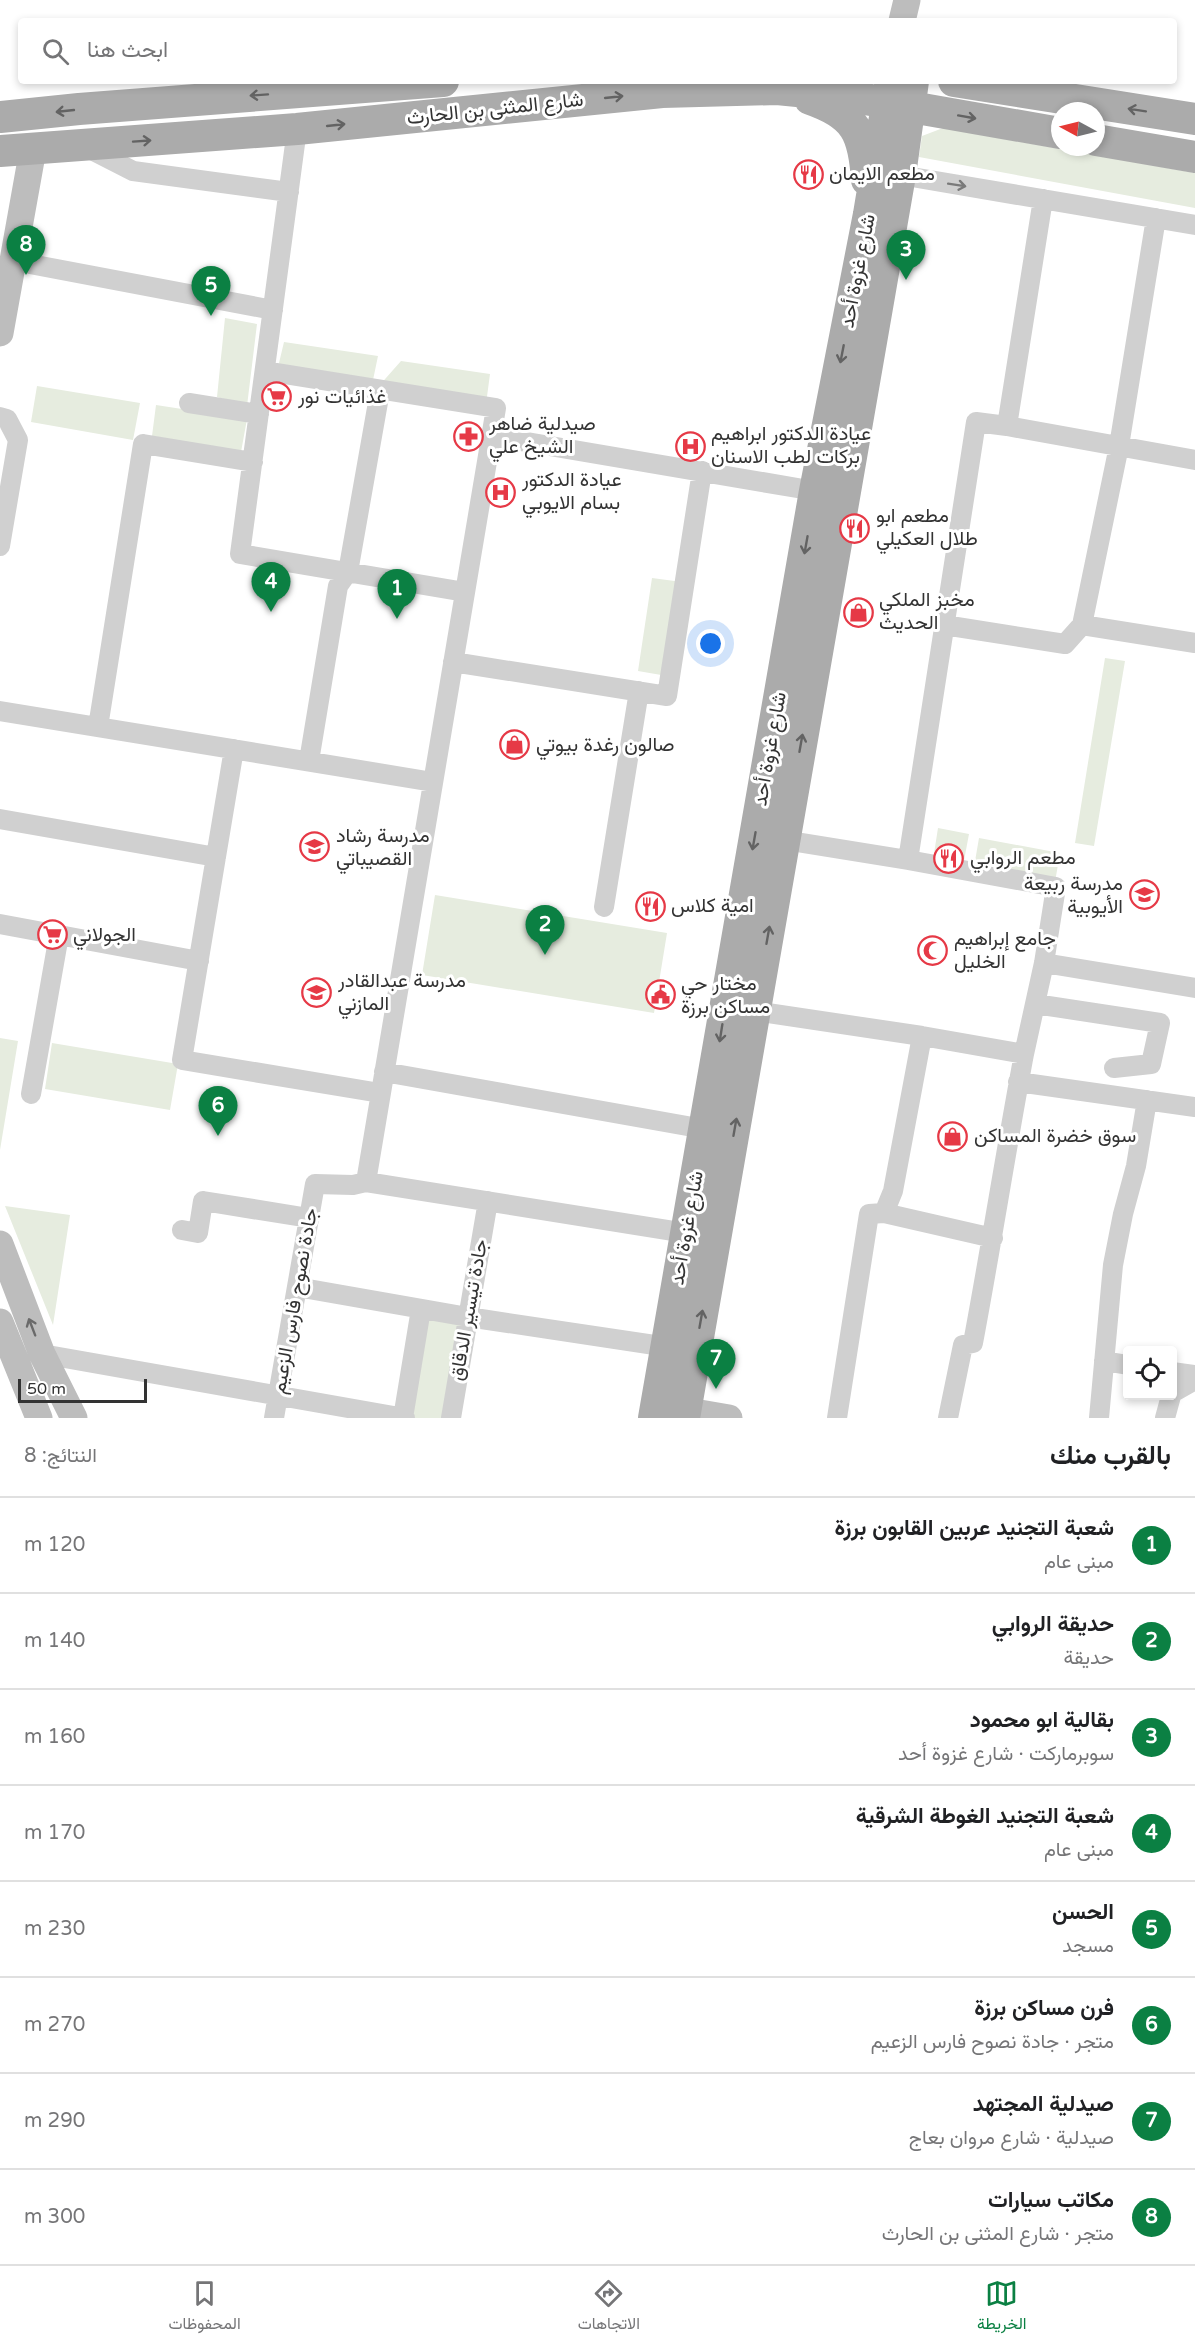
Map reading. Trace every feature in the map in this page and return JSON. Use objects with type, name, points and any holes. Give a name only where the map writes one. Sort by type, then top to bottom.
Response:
[{"type":"main road","points":[[903,18],[907,0]]},
{"type":"main road","points":[[920,18],[922,0]]},
{"type":"main road","name":"شارع المثنى بن الحارث","points":[[0,117],[406,84]]},
{"type":"main road","points":[[973,84],[1195,119]]},
{"type":"main road","points":[[777,89],[834,107],[848,120],[862,139],[869,214]]},
{"type":"main road","name":"شارع المثنى بن الحارث","points":[[0,151],[297,129],[662,92],[777,89],[848,96],[900,93],[1051,132]]},
{"type":"main road","name":"شارع غزوة أحد","points":[[670,1413],[754,1011],[900,175],[900,93]]},
{"type":"main road","name":"شارع غزوة أحد","points":[[670,1413],[667,1340],[815,490],[869,214],[900,93]]},
{"type":"main road","points":[[1105,142],[1195,158]]},
{"type":"main road","points":[[0,333],[33,149]]},
{"type":"main road","points":[[0,1244],[42,1354],[74,1418]]},
{"type":"main road","points":[[0,1322],[5,1350],[39,1418]]},
{"type":"main road","points":[[670,1413],[729,1418]]},
{"type":"street","points":[[297,129],[240,554],[465,592]]},
{"type":"street","points":[[82,145],[133,171],[289,192]]},
{"type":"street","points":[[900,175],[1195,225]]},
{"type":"street","points":[[1007,426],[1043,199]]},
{"type":"street","points":[[944,625],[1065,644],[1082,625],[1119,446],[1156,218]]},
{"type":"street","points":[[14,261],[273,310]]},
{"type":"street","points":[[265,371],[496,408],[366,1182],[686,1233]]},
{"type":"street","points":[[309,762],[338,586],[348,572],[380,391]]},
{"type":"street","points":[[189,403],[259,414]]},
{"type":"street","points":[[0,417],[7,419],[18,440],[0,546]]},
{"type":"street","points":[[908,861],[976,422],[1195,460]]},
{"type":"street","points":[[491,436],[815,490]]},
{"type":"street","points":[[98,727],[143,444],[253,462]]},
{"type":"street","points":[[453,662],[667,696],[702,471]]},
{"type":"street","points":[[1082,625],[1195,643]]},
{"type":"street","points":[[604,907],[639,692]]},
{"type":"street","points":[[0,711],[433,782]]},
{"type":"street","points":[[234,749],[182,1060],[381,1093]]},
{"type":"street","points":[[0,819],[216,857]]},
{"type":"street","points":[[784,840],[1056,887],[1044,963],[1018,1082],[999,1186],[993,1238],[973,1343],[963,1345],[948,1418]]},
{"type":"street","points":[[0,924],[199,961]]},
{"type":"street","points":[[31,1094],[59,935]]},
{"type":"street","points":[[1044,963],[1195,988]]},
{"type":"street","points":[[1035,1004],[1160,1023],[1150,1064],[1114,1068]]},
{"type":"street","points":[[754,1011],[1024,1054]]},
{"type":"street","points":[[884,1213],[892,1191],[922,1036]]},
{"type":"street","points":[[384,1072],[705,1129]]},
{"type":"street","points":[[1018,1082],[1195,1107]]},
{"type":"street","points":[[1099,1418],[1113,1265],[1123,1214],[1136,1166],[1147,1100]]},
{"type":"street","name":"جادة نصوح فارس الزعيم","points":[[274,1418],[315,1184],[353,1185],[366,1182]]},
{"type":"street","points":[[182,1230],[198,1233],[203,1201],[309,1218]]},
{"type":"street","name":"جادة تيسير الدقاق","points":[[451,1418],[488,1202]]},
{"type":"street","points":[[837,1418],[869,1214],[884,1213],[993,1238]]},
{"type":"street","points":[[297,1287],[468,1317],[668,1347]]},
{"type":"street","points":[[42,1354],[404,1418],[421,1309]]},
{"type":"street","points":[[1104,1361],[1123,1364]]},
{"type":"street","points":[[1177,1373],[1195,1375]]},
{"type":"street","points":[[1177,1391],[1195,1380]]},
{"type":"street","points":[[1165,1418],[1170,1400]]},
{"type":"shaded area","points":[[943,128],[1051,147],[1051,156],[1100,156],[1195,173],[1195,208],[919,157],[922,136]]},
{"type":"shaded area","points":[[225,318],[257,324],[247,406],[217,397]]},
{"type":"shaded area","points":[[284,342],[378,356],[373,380],[283,370],[279,363]]},
{"type":"shaded area","points":[[401,361],[490,374],[486,404],[378,387]]},
{"type":"shaded area","points":[[37,386],[140,403],[133,440],[31,422]]},
{"type":"shaded area","points":[[156,405],[247,419],[241,452],[152,436]]},
{"type":"shaded area","points":[[652,578],[682,582],[667,676],[638,671]]},
{"type":"shaded area","points":[[1105,658],[1125,661],[1094,846],[1075,843]]},
{"type":"shaded area","points":[[938,828],[969,834],[963,866],[933,860]]},
{"type":"shaded area","points":[[979,838],[1060,853],[1055,882],[974,867]]},
{"type":"shaded area","points":[[435,895],[667,933],[654,1013],[422,975]]},
{"type":"shaded area","points":[[0,1038],[18,1041],[0,1150]]},
{"type":"shaded area","points":[[52,1043],[178,1064],[170,1110],[45,1089]]},
{"type":"shaded area","points":[[5,1206],[70,1215],[53,1325]]},
{"type":"shaded area","points":[[421,1309],[468,1317],[451,1418],[403,1418]]},
{"type":"place","name":"مطعم الايمان","points":[[808,174]]},
{"type":"place","name":"مكاتب سيارات","points":[[26,275]]},
{"type":"place","name":"بقالية ابو محمود","points":[[906,280]]},
{"type":"place","name":"الحسن","points":[[211,316]]},
{"type":"place","name":"غذائيات نور","points":[[277,397]]},
{"type":"place","name":"صيدلية ضاهر الشيخ علي","points":[[468,436]]},
{"type":"place","name":"عيادة الدكتور ابراهيم بركات لطب الاسنان","points":[[690,446]]},
{"type":"place","name":"عيادة الدكتور بسام الايوبي","points":[[501,492]]},
{"type":"place","name":"مطعم ابو طلال العكيلي","points":[[855,528]]},
{"type":"place","name":"شعبة التجنيد الغوطة الشرقية","points":[[271,612]]},
{"type":"place","name":"مخبز الملكي الحديث","points":[[858,612]]},
{"type":"place","name":"شعبة التجنيد عربين القابون برزة","points":[[397,619]]},
{"type":"place","name":"صالون رغدة بيوتي","points":[[515,745]]},
{"type":"place","name":"مدرسة رشاد القصيباتي","points":[[315,847]]},
{"type":"place","name":"مطعم الروابي","points":[[949,858]]},
{"type":"place","name":"مدرسة ربيعة الأيوبية","points":[[1144,895]]},
{"type":"place","name":"امية كلاس","points":[[650,906]]},
{"type":"place","name":"الجولاني","points":[[52,935]]},
{"type":"place","name":"جامع إبراهيم الخليل","points":[[933,950]]},
{"type":"place","name":"حديقة الروابي","points":[[545,955]]},
{"type":"place","name":"مدرسة عبدالقادر المازني","points":[[317,992]]},
{"type":"place","name":"مختار حي مساكن برزة","points":[[660,995]]},
{"type":"place","name":"فرن مساكن برزة","points":[[218,1136]]},
{"type":"place","name":"سوق خضرة المساكن","points":[[953,1136]]},
{"type":"place","name":"صيدلية المجتهد","points":[[716,1389]]}]
